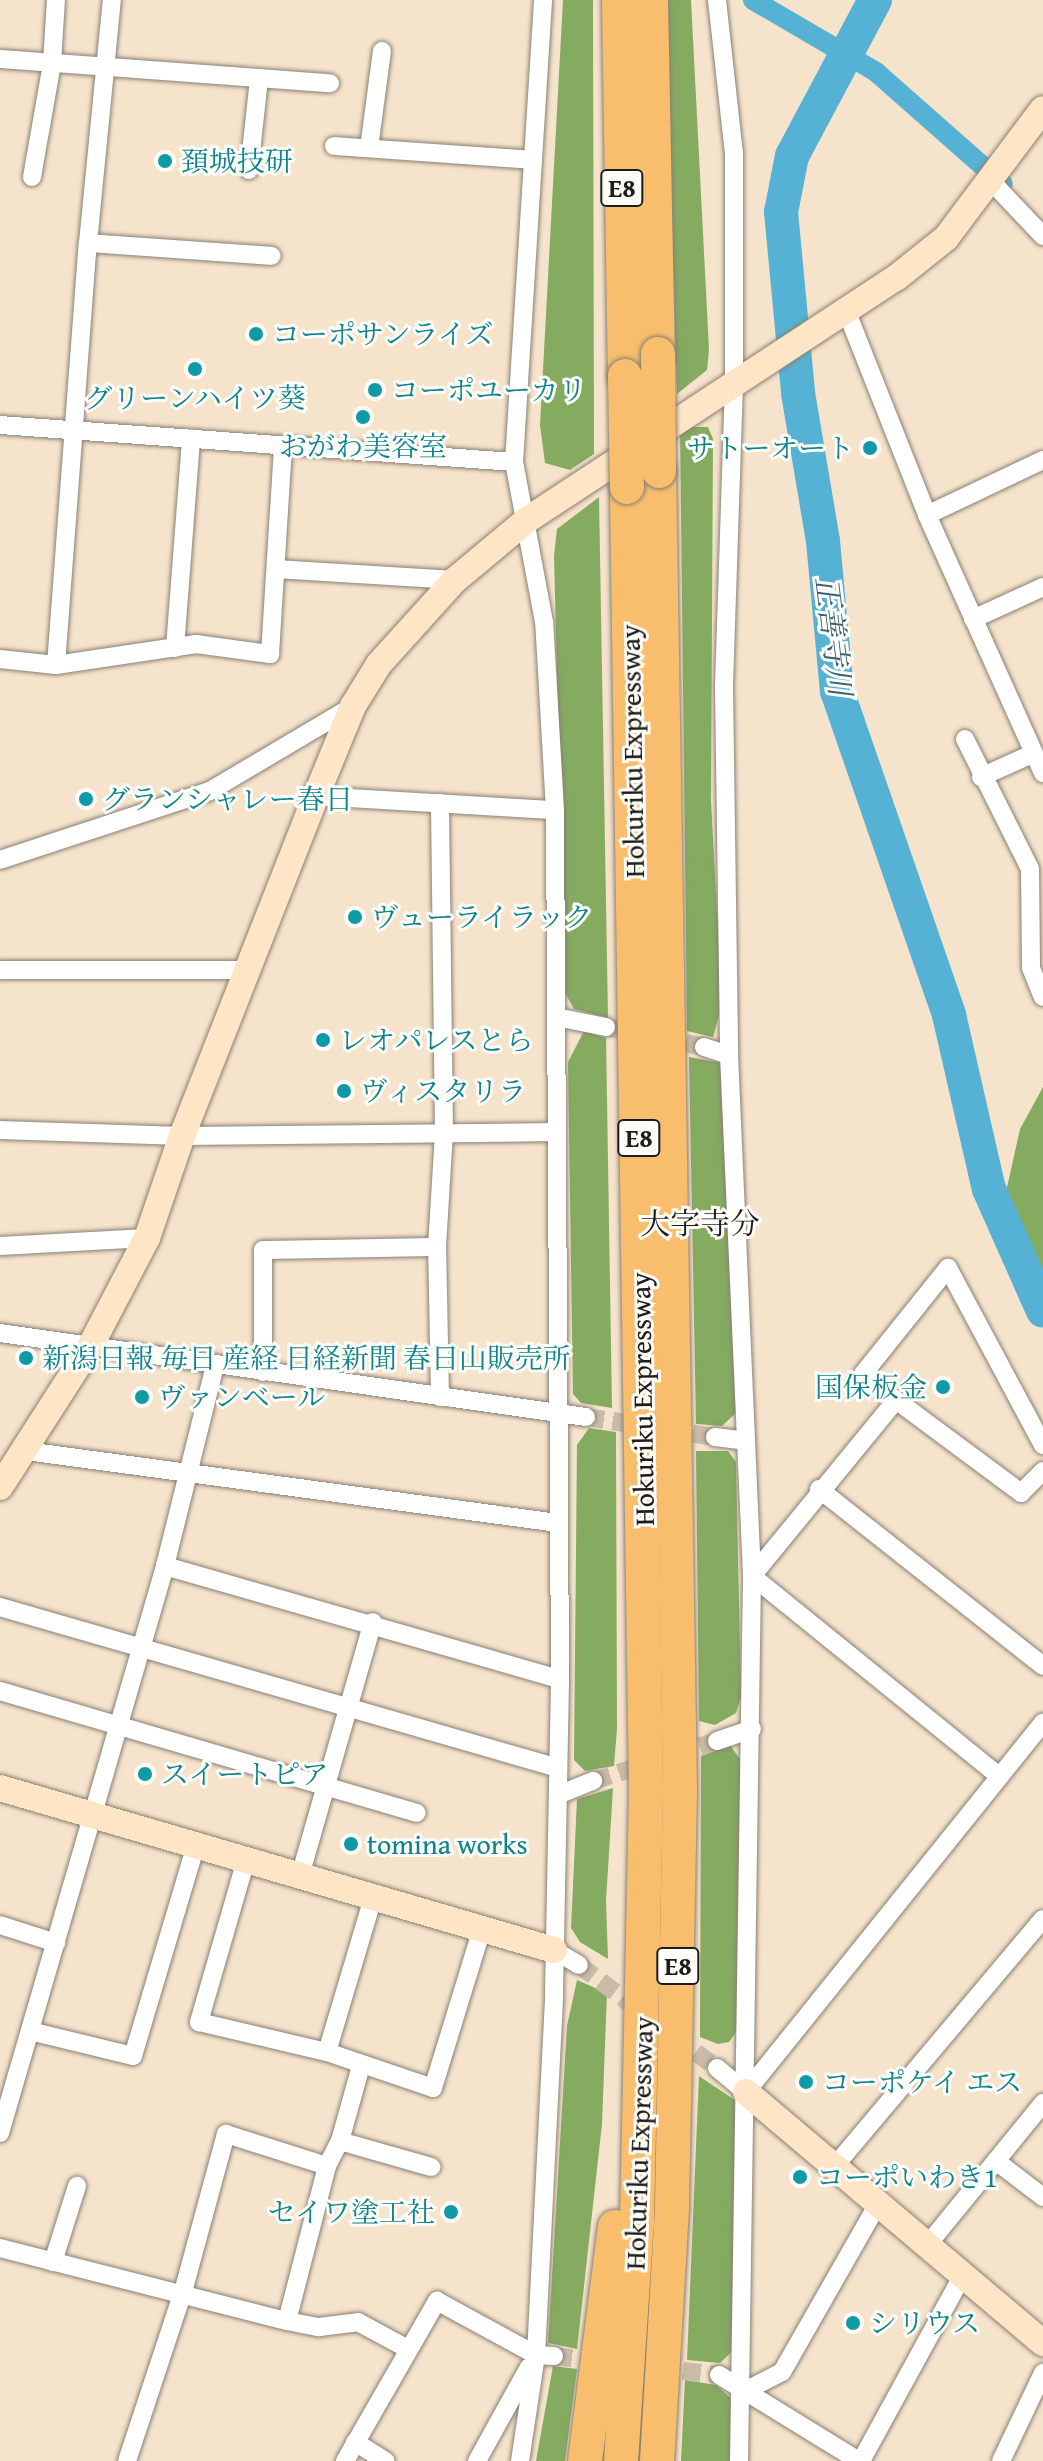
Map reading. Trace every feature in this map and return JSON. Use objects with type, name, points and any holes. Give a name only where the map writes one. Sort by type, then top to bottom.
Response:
[{"type":"highway","name":"Hokuriku Expressway","points":[[619,0],[646,1789],[638,2192],[621,2461]]},
{"type":"highway","name":"Hokuriku Expressway","points":[[651,0],[680,1791],[672,2205],[658,2461]]},
{"type":"highway","points":[[585,2461],[631,2080],[646,1789]]},
{"type":"street","points":[[32,177],[52,63],[56,0]]},
{"type":"street","points":[[56,665],[88,243],[112,0]]},
{"type":"street","points":[[520,2461],[545,2355],[560,1679],[555,810],[544,622],[514,462],[543,0]]},
{"type":"street","points":[[717,0],[734,153],[734,384],[724,686],[729,1055],[752,1576],[739,2461]]},
{"type":"street","points":[[369,148],[382,51]]},
{"type":"street","points":[[0,59],[330,83]]},
{"type":"street","points":[[249,170],[259,79]]},
{"type":"street","points":[[0,1487],[26,1451],[90,1347],[147,1238],[182,1136],[246,970],[353,706],[404,632],[455,580],[527,520],[846,310],[946,238],[1043,109]]},
{"type":"street","points":[[334,146],[533,160]]},
{"type":"street","points":[[991,181],[1043,236]]},
{"type":"street","points":[[88,243],[272,256]]},
{"type":"street","points":[[846,310],[927,515],[1043,773]]},
{"type":"street","points":[[0,425],[283,449],[514,462]]},
{"type":"street","points":[[175,648],[191,439]]},
{"type":"street","points":[[0,659],[56,665],[196,644],[270,654],[283,449]]},
{"type":"street","points":[[927,515],[1043,460]]},
{"type":"street","points":[[276,569],[455,580]]},
{"type":"street","points":[[973,619],[1043,587]]},
{"type":"street","points":[[0,860],[210,791],[353,706]]},
{"type":"street","points":[[965,739],[981,777],[1030,869],[1031,968],[1043,997]]},
{"type":"street","points":[[981,777],[1032,754]]},
{"type":"street","points":[[316,796],[555,810]]},
{"type":"street","points":[[440,803],[444,1133],[437,1247],[440,1397]]},
{"type":"street","points":[[0,970],[246,970]]},
{"type":"street","points":[[556,1017],[606,1027]]},
{"type":"street","points":[[704,1047],[729,1055]]},
{"type":"street","points":[[0,1130],[182,1136],[557,1132]]},
{"type":"street","points":[[0,1246],[147,1238]]},
{"type":"street","points":[[263,1372],[263,1250],[437,1247]]},
{"type":"street","points":[[1043,1445],[948,1268],[863,1374],[1021,1493],[1043,1471]]},
{"type":"street","points":[[0,1333],[586,1417]]},
{"type":"street","points":[[0,2133],[165,1566],[191,1473],[215,1365]]},
{"type":"street","points":[[752,1576],[819,1489],[896,1400]]},
{"type":"street","points":[[715,1437],[746,1441]]},
{"type":"street","points":[[26,1451],[558,1523]]},
{"type":"street","points":[[819,1489],[1043,1666]]},
{"type":"street","points":[[165,1566],[373,1622],[560,1679]]},
{"type":"street","points":[[752,1576],[999,1776]]},
{"type":"street","points":[[0,1607],[558,1768]]},
{"type":"street","points":[[300,1876],[373,1622]]},
{"type":"street","points":[[0,1691],[417,1813]]},
{"type":"street","points":[[746,2092],[1043,1723]]},
{"type":"street","points":[[717,1741],[752,1729]]},
{"type":"street","points":[[558,1795],[593,1781]]},
{"type":"street","points":[[0,1788],[554,1950],[579,1965]]},
{"type":"street","points":[[30,2031],[133,2056],[196,1844]]},
{"type":"street","points":[[246,1860],[199,2022],[327,2052],[433,2088],[482,1929]]},
{"type":"street","points":[[327,2052],[373,1898]]},
{"type":"street","points":[[834,2167],[1043,1919]]},
{"type":"street","points":[[0,1925],[56,1943]]},
{"type":"street","points":[[287,2321],[327,2166],[340,2141],[361,2066]]},
{"type":"street","points":[[717,2068],[929,2243],[1043,2343]]},
{"type":"street","points":[[929,2243],[1043,2103]]},
{"type":"street","points":[[127,2461],[183,2292],[226,2134],[327,2166]]},
{"type":"street","points":[[340,2141],[431,2167]]},
{"type":"street","points":[[996,2161],[1043,2197]]},
{"type":"street","points":[[53,2262],[77,2186]]},
{"type":"street","points":[[741,2393],[782,2372],[878,2204]]},
{"type":"street","points":[[0,2248],[183,2292],[287,2321],[319,2327],[358,2322],[408,2349]]},
{"type":"street","points":[[719,2375],[741,2393],[860,2461],[964,2273]]},
{"type":"street","points":[[345,2461],[437,2301],[545,2355]]},
{"type":"street","points":[[477,2461],[545,2355]]},
{"type":"street","points":[[1001,2461],[1043,2373]]},
{"type":"street","points":[[355,2442],[386,2461]]},
{"type":"green space","points":[[563,0],[593,0],[594,454],[570,470],[545,463],[540,425]]},
{"type":"green space","points":[[665,0],[691,0],[709,350],[707,370],[677,394]]},
{"type":"green space","points":[[680,427],[708,427],[713,439],[711,801],[722,1005],[713,1037],[687,1031]]},
{"type":"green space","points":[[599,497],[608,1018],[574,1009],[565,993],[554,556],[557,529]]},
{"type":"green space","points":[[584,1031],[606,1038],[612,1408],[581,1403],[573,1394],[568,1062]]},
{"type":"green space","points":[[689,1057],[722,1063],[737,1412],[722,1426],[696,1424]]},
{"type":"green space","points":[[1043,1087],[1043,1305],[1027,1300],[1012,1257],[1006,1192],[1020,1129]]},
{"type":"green space","points":[[589,1428],[616,1432],[617,1729],[614,1766],[585,1771],[574,1760],[577,1445]]},
{"type":"green space","points":[[696,1451],[728,1451],[736,1462],[741,1697],[736,1713],[715,1725],[699,1721]]},
{"type":"green space","points":[[730,1745],[742,1762],[741,2012],[735,2034],[729,2042],[718,2044],[700,2037],[701,1756]]},
{"type":"green space","points":[[613,1788],[606,1901],[608,1959],[580,1942],[571,1928],[577,1799]]},
{"type":"green space","points":[[577,1980],[607,1993],[602,2124],[577,2349],[548,2343],[567,2026]]},
{"type":"green space","points":[[699,2076],[745,2107],[739,2345],[720,2363],[687,2360]]},
{"type":"green space","points":[[553,2366],[577,2369],[565,2461],[536,2461]]},
{"type":"green space","points":[[685,2380],[716,2385],[733,2400],[732,2461],[681,2461]]},
{"type":"waterway","points":[[753,0],[876,72],[1003,184]]},
{"type":"waterway","name":"正善寺川","points":[[875,0],[792,156],[781,212],[798,393],[823,541],[837,691],[949,1015],[989,1189],[1043,1311]]},
{"type":"tunnel","points":[[606,1027],[704,1047]]},
{"type":"tunnel","points":[[586,1417],[715,1437]]},
{"type":"tunnel","points":[[674,1755],[717,1741]]},
{"type":"tunnel","points":[[593,1781],[649,1763]]},
{"type":"tunnel","points":[[579,1965],[644,2014]]},
{"type":"tunnel","points":[[674,2036],[717,2068]]},
{"type":"tunnel","points":[[554,2356],[603,2362]]},
{"type":"tunnel","points":[[656,2368],[719,2375]]},
{"type":"place","name":"頚城技研","points":[[165,161]]},
{"type":"place","name":"コーポサンライズ","points":[[256,334]]},
{"type":"place","name":"グリーンハイツ葵","points":[[195,369]]},
{"type":"place","name":"コーポユーカリ","points":[[375,390]]},
{"type":"place","name":"おがわ美容室","points":[[363,417]]},
{"type":"place","name":"サトーオート","points":[[870,448]]},
{"type":"place","name":"グランシャレー春日","points":[[86,799]]},
{"type":"place","name":"ヴューライラック","points":[[355,917]]},
{"type":"place","name":"レオパレスとら","points":[[323,1040]]},
{"type":"place","name":"ヴィスタリラ","points":[[344,1091]]},
{"type":"place","name":"新潟日報 毎日 産経 日経新聞 春日山販売所","points":[[26,1358]]},
{"type":"place","name":"国保板金","points":[[943,1387]]},
{"type":"place","name":"ヴァンベール","points":[[142,1397]]},
{"type":"place","name":"スイートピア","points":[[145,1774]]},
{"type":"place","name":"tomina works","points":[[351,1844]]},
{"type":"place","name":"コーポケイ エス","points":[[806,2082]]},
{"type":"place","name":"コーポいわき1","points":[[800,2177]]},
{"type":"place","name":"セイワ塗工社","points":[[451,2212]]},
{"type":"place","name":"シリウス","points":[[853,2323]]},
{"type":"district","name":"大字寺分","points":[[700,1223]]}]
